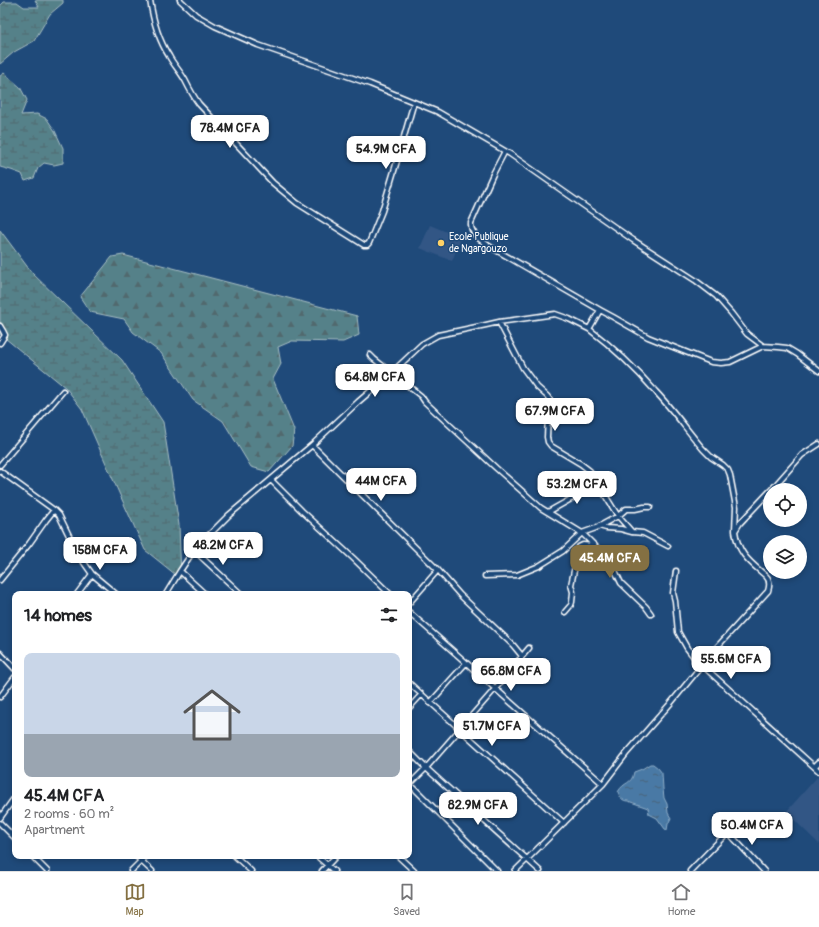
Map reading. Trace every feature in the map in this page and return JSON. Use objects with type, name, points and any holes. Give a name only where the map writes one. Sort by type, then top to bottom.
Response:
[{"type":"street","points":[[150,0],[156,31],[169,57],[185,79],[193,97],[199,104],[273,183],[297,203],[364,245],[369,244],[382,211],[414,102]]},
{"type":"street","points":[[180,0],[196,15],[215,26],[258,45],[370,84],[438,112],[505,151],[633,240],[695,280],[716,296],[747,334],[763,346]]},
{"type":"street","points":[[505,151],[471,223],[473,232],[489,246],[648,336],[711,362],[730,362],[763,346],[778,347],[787,348],[819,371]]},
{"type":"street","points":[[589,329],[600,310]]},
{"type":"street","points":[[168,591],[194,550],[229,515],[312,445],[422,344],[438,335],[499,322],[555,314],[589,329],[608,343],[633,366],[658,393],[703,449],[724,465],[728,470],[733,483],[736,507],[736,537],[747,560],[768,578],[770,587],[626,754],[603,784],[515,871]]},
{"type":"street","points":[[499,322],[523,368],[537,387],[550,400],[547,428],[548,442],[551,446],[582,464],[590,471],[618,516],[632,532]]},
{"type":"street","points":[[0,326],[5,335],[0,343]]},
{"type":"street","points":[[370,355],[421,396],[425,402],[541,508],[582,533],[611,562],[621,583],[646,607],[651,614]]},
{"type":"street","points":[[0,465],[63,391]]},
{"type":"street","points":[[777,483],[802,455],[819,444]]},
{"type":"street","points":[[312,445],[438,570],[460,595],[513,645],[522,656]]},
{"type":"street","points":[[0,471],[59,515],[78,554],[92,574],[112,591]]},
{"type":"street","points":[[272,480],[302,511],[387,591]]},
{"type":"street","points":[[548,512],[597,483]]},
{"type":"street","points":[[735,531],[740,523],[763,498]]},
{"type":"street","points":[[485,576],[517,575],[539,566],[563,550],[582,533],[618,516],[626,509],[650,507]]},
{"type":"street","points":[[0,580],[54,510]]},
{"type":"street","points":[[599,526],[606,528],[621,528],[623,530],[642,533],[668,546]]},
{"type":"street","points":[[565,612],[572,602],[573,592],[571,585],[579,547],[583,545],[595,546]]},
{"type":"street","points":[[194,550],[238,591]]},
{"type":"street","points":[[412,600],[438,570]]},
{"type":"street","points":[[676,570],[673,593],[678,632],[687,648],[702,665],[819,771]]},
{"type":"street","points":[[180,571],[202,591]]},
{"type":"street","points":[[79,591],[92,574]]},
{"type":"street","points":[[412,615],[603,784]]},
{"type":"street","points":[[412,783],[529,648]]},
{"type":"street","points":[[0,653],[12,666]]},
{"type":"street","points":[[430,703],[466,663]]},
{"type":"street","points":[[0,697],[12,681]]},
{"type":"street","points":[[412,686],[564,823]]},
{"type":"street","points":[[412,704],[421,694]]},
{"type":"street","points":[[412,754],[540,871]]},
{"type":"street","points":[[815,766],[819,762]]},
{"type":"street","points":[[412,787],[497,871]]},
{"type":"street","points":[[0,818],[12,801]]},
{"type":"street","points":[[0,824],[12,835]]},
{"type":"street","points":[[690,871],[728,832],[764,871]]},
{"type":"street","points":[[35,859],[48,871]]},
{"type":"street","points":[[238,859],[251,871]]},
{"type":"street","points":[[320,859],[334,871]]},
{"type":"street","points":[[322,871],[333,859]]},
{"type":"street","points":[[401,859],[414,871]]},
{"type":"street","points":[[131,871],[141,861],[152,871]]},
{"type":"shaded area","name":"Ecole Publique de Ngargouzo","points":[[430,225],[461,238],[452,261],[420,248]]},
{"type":"shaded area","points":[[819,775],[819,844],[786,812]]},
{"type":"green space","points":[[35,0],[63,0],[63,3],[50,14],[34,41],[14,52],[0,64],[0,6],[4,2],[17,2],[24,7],[39,7]]},
{"type":"green space","points":[[4,73],[20,87],[27,100],[21,115],[37,114],[47,119],[55,131],[63,148],[63,163],[54,165],[44,163],[38,168],[34,178],[25,181],[22,174],[0,167],[0,76]]},
{"type":"green space","points":[[0,230],[32,273],[122,360],[163,422],[179,525],[181,579],[145,550],[82,409],[66,388],[0,334]]},
{"type":"green space","points":[[123,255],[357,316],[359,335],[343,342],[292,341],[278,347],[281,364],[273,379],[294,430],[292,446],[269,472],[251,467],[223,421],[193,400],[161,353],[133,332],[124,319],[90,312],[80,297],[112,257]]},
{"type":"water","points":[[653,764],[662,773],[664,798],[671,818],[667,830],[657,818],[649,814],[648,808],[624,800],[620,797],[618,792],[632,779],[634,772]]},
{"type":"place","name":"Ecole Publique de Ngargouzo","points":[[441,243]]}]
